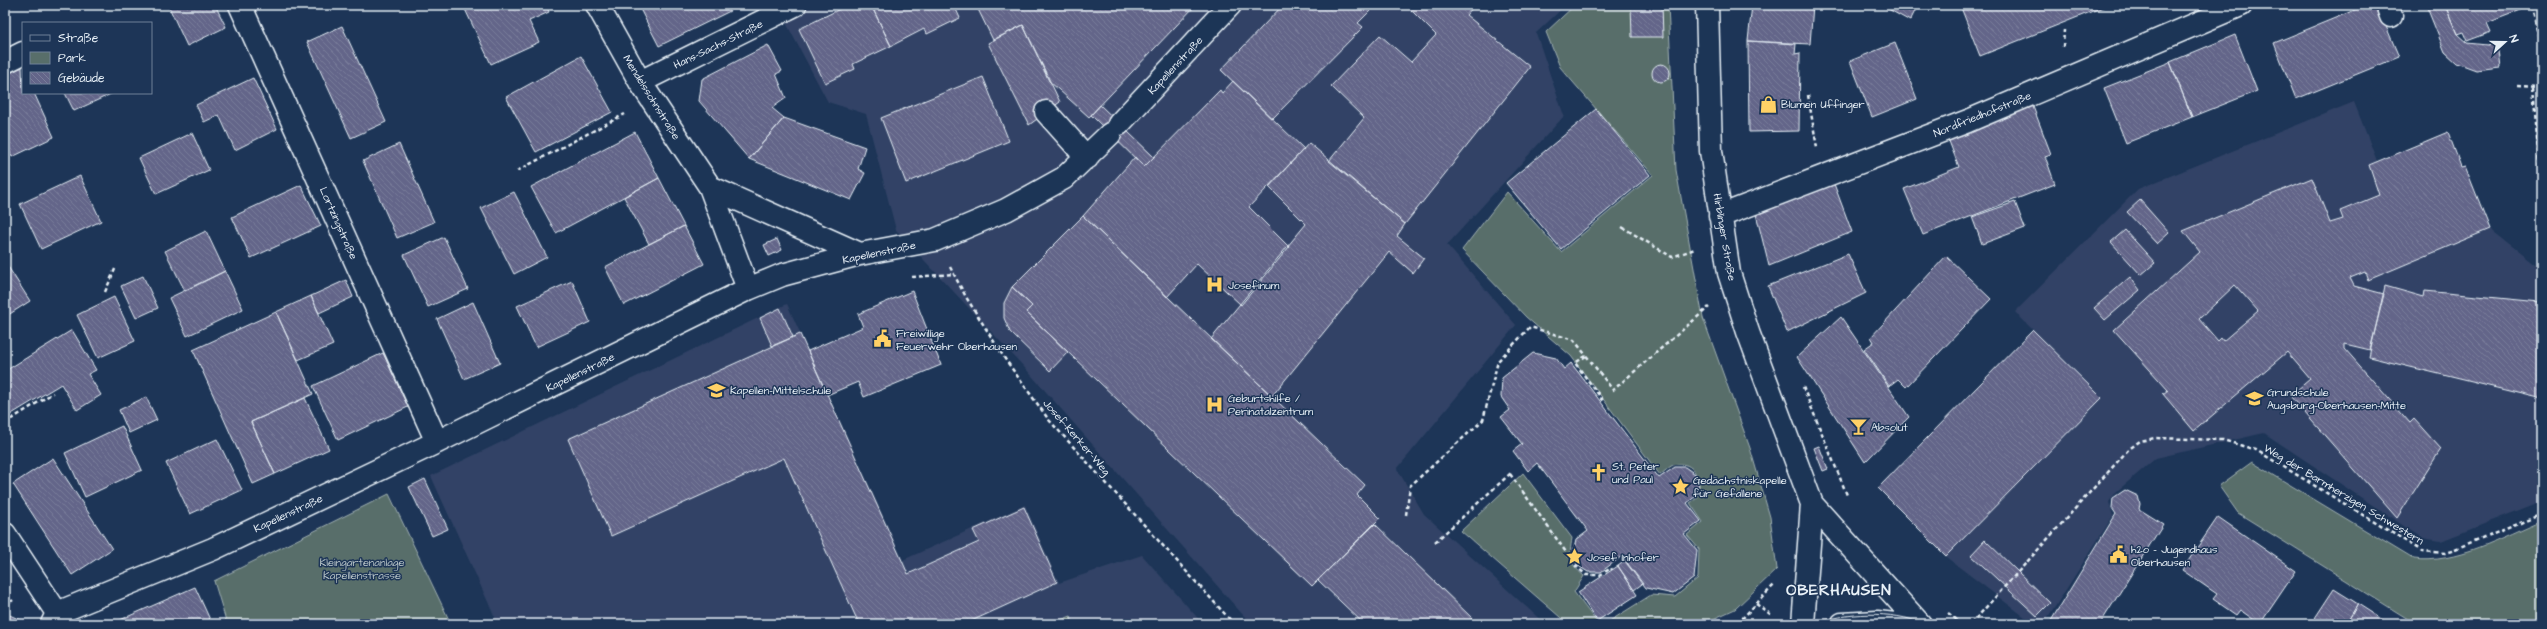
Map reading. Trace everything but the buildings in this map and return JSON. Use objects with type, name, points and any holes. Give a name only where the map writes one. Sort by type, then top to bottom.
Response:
[{"type":"street","name":"Lortzingstraße","points":[[240,5],[437,442]]},
{"type":"street","name":"Mendelssohnstraße","points":[[597,5],[646,91],[710,187],[748,289]]},
{"type":"street","name":"Hans-Sachs-Straße","points":[[646,91],[795,5]]},
{"type":"street","name":"Kapellenstraße","points":[[54,618],[212,549],[437,442],[748,289],[782,275],[860,254],[935,240],[1006,210],[1064,178],[1087,158],[1230,5]]},
{"type":"street","name":"Hirblinger Straße","points":[[1707,5],[1710,151],[1724,240],[1734,286],[1755,351],[1812,504],[1920,624]]},
{"type":"street","name":"Nordfriedhofstraße","points":[[1720,216],[1968,121],[2201,12],[2241,5]]},
{"type":"street","points":[[5,62],[22,54]]},
{"type":"street","points":[[1046,112],[1087,158]]},
{"type":"street","points":[[710,187],[860,254]]},
{"type":"street","name":"Hirblinger Straße","points":[[1803,624],[1812,504]]},
{"type":"street","points":[[5,534],[54,618]]},
{"type":"street","points":[[1842,624],[1877,622],[1895,624]]},
{"type":"path","points":[[2532,6],[2542,54]]},
{"type":"path","points":[[2517,86],[2542,86]]},
{"type":"path","points":[[2533,87],[2542,199]]},
{"type":"path","points":[[517,171],[646,91]]},
{"type":"path","points":[[1808,95],[1822,177]]},
{"type":"path","points":[[1622,227],[1672,257],[1724,240]]},
{"type":"path","name":"Josef-Kerker-Weg","points":[[935,240],[985,328],[1049,420],[1234,624]]},
{"type":"path","points":[[105,292],[116,267]]},
{"type":"path","points":[[1406,515],[1410,486],[1483,420],[1498,361],[1530,327],[1574,340],[1613,390],[1734,286]]},
{"type":"path","points":[[1586,356],[1575,363],[1602,399],[1600,401]]},
{"type":"path","points":[[1801,382],[1848,499]]},
{"type":"path","points":[[5,423],[53,393]]},
{"type":"path","name":"Weg der Barmherzigen Schwestern","points":[[1971,624],[2128,450],[2140,442],[2155,438],[2223,440],[2256,450],[2422,551],[2445,553],[2455,550],[2542,514]]},
{"type":"path","points":[[1435,542],[1511,473],[1576,566],[1586,575],[1600,575],[1611,568],[1612,570]]},
{"type":"path","points":[[1756,604],[1780,620]]},
{"type":"shaded area","name":"Josefinum","points":[[806,5],[1566,5],[1536,33],[1564,116],[1447,245],[1516,325],[1397,469],[1424,514],[1545,624],[1251,624],[1025,368],[896,230],[866,114],[828,102],[783,17]]},
{"type":"shaded area","name":"Grundschule Augsburg-Oberhausen-Mitte","points":[[2354,102],[2377,161],[2448,132],[2461,167],[2465,166],[2490,229],[2535,264],[2542,265],[2542,501],[2441,541],[2422,538],[2264,433],[2156,458],[2116,492],[2109,502],[2113,516],[2044,624],[2034,624],[1946,557],[1878,488],[2033,330],[2015,312],[2138,189]]},
{"type":"shaded area","name":"Kapellen-Mittelschule","points":[[787,304],[903,560],[1025,505],[1059,583],[1142,555],[1203,624],[498,624],[431,476]]},
{"type":"green space","points":[[1575,5],[1668,5],[1676,170],[1703,318],[1750,448],[1770,517],[1777,569],[1735,609],[1702,624],[1605,624],[1651,595],[1675,597],[1698,578],[1699,549],[1687,535],[1703,522],[1690,503],[1697,498],[1699,485],[1696,473],[1687,465],[1681,464],[1673,465],[1660,475],[1571,356],[1526,317],[1462,250],[1507,192],[1561,252],[1653,175],[1560,67],[1546,32]]},
{"type":"green space","points":[[2252,462],[2413,559],[2429,560],[2462,554],[2495,542],[2542,521],[2542,624],[2416,624],[2238,513],[2219,486]]},
{"type":"green space","points":[[1523,473],[1572,538],[1570,555],[1572,563],[1584,576],[1574,592],[1598,624],[1568,624],[1461,531]]},
{"type":"green space","name":"Kleingartenanlage Kapellenstrasse","points":[[389,494],[451,624],[227,624],[214,581]]},
{"type":"green space","points":[[1071,616],[1073,624],[1050,624]]},
{"type":"tram line","points":[[1812,624],[1840,617],[1869,614],[1898,616],[1925,624]]},
{"type":"place","name":"Blumen Uffinger","points":[[1768,104]]},
{"type":"place","name":"Josefinum","points":[[1215,285]]},
{"type":"place","name":"Freiwillige Feuerwehr Oberhausen","points":[[883,339]]},
{"type":"place","name":"Kapellen-Mittelschule","points":[[717,390]]},
{"type":"place","name":"Grundschule Augsburg-Oberhausen-Mitte","points":[[2254,398]]},
{"type":"place","name":"Geburtshilfe / Perinatalzentrum","points":[[1215,404]]},
{"type":"place","name":"Absolut","points":[[1858,427]]},
{"type":"place","name":"St. Peter und Paul","points":[[1599,472]]},
{"type":"place","name":"Gedächstniskapelle für Gefallene","points":[[1680,486]]},
{"type":"place","name":"h2o - Jugendhaus Oberhausen","points":[[2118,555]]},
{"type":"place","name":"Josef Inhofer","points":[[1574,557]]},
{"type":"district","name":"OBERHAUSEN","points":[[1839,590]]}]
